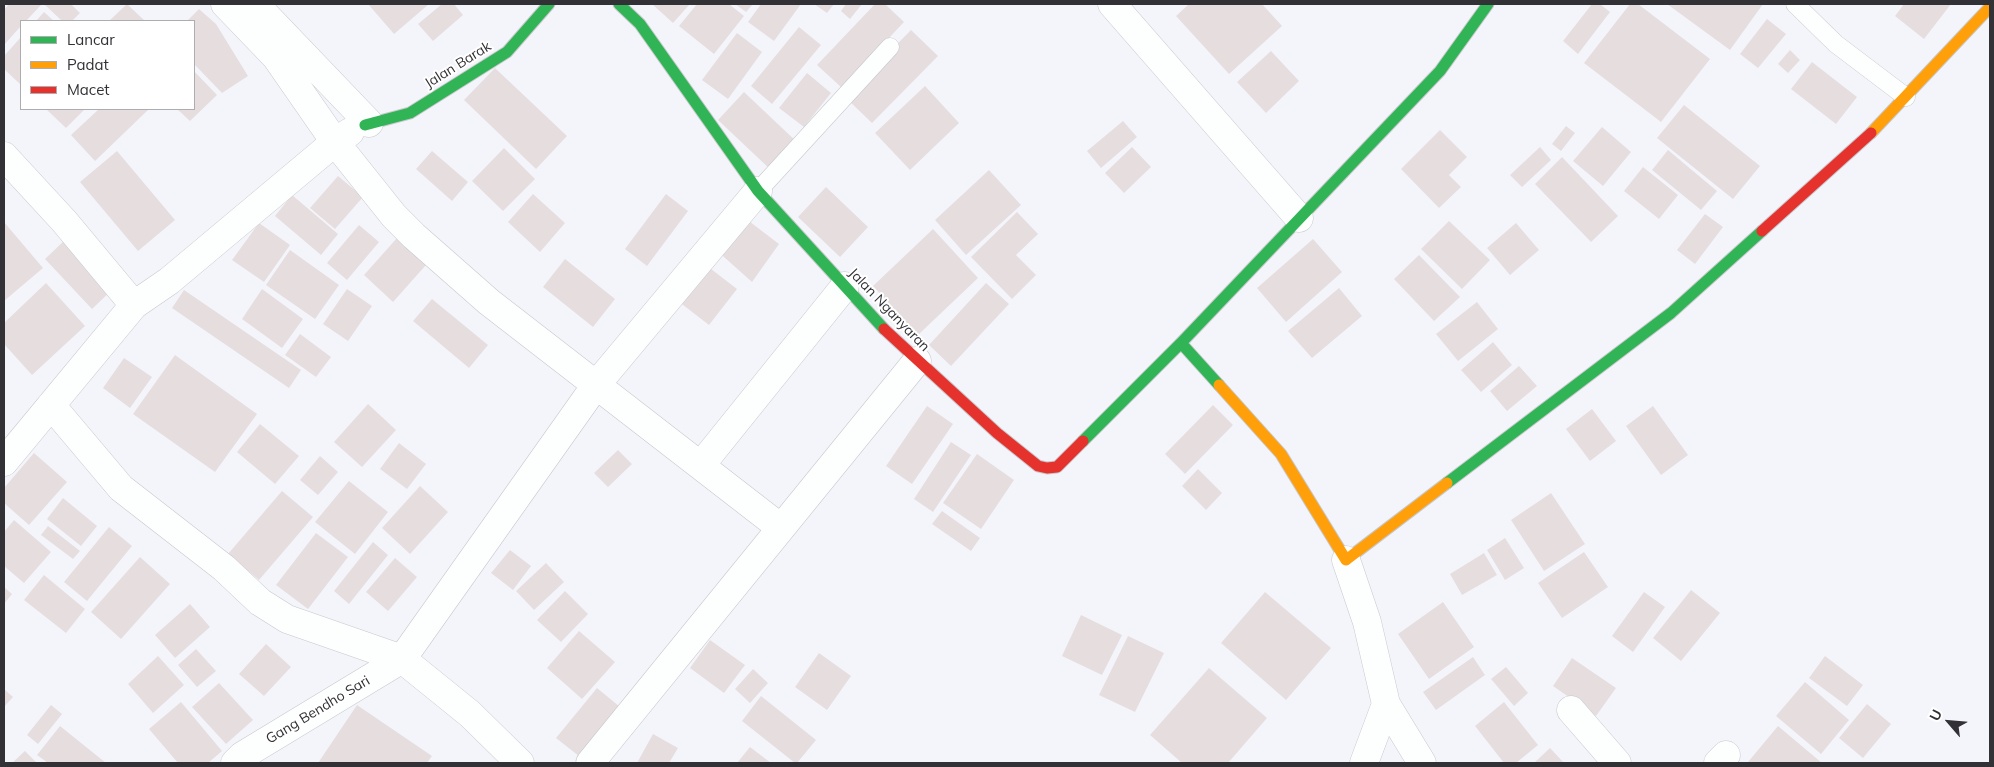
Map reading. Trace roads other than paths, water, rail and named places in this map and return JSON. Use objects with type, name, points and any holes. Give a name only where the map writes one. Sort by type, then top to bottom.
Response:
[{"type":"street","points":[[225,4],[276,57],[354,131]]},
{"type":"street","points":[[255,4],[354,131],[394,216],[489,302],[781,528]]},
{"type":"street","name":"Jalan Barak","points":[[354,131],[410,114],[507,52],[549,4]]},
{"type":"street","name":"Jalan Nganyaran","points":[[619,4],[640,24],[758,191],[894,340],[997,433],[1038,466],[1047,468],[1057,467],[1181,343],[1440,71],[1488,4]]},
{"type":"street","points":[[1112,4],[1299,218]]},
{"type":"street","points":[[1346,560],[1671,313],[1881,124],[1990,7]]},
{"type":"street","points":[[4,462],[134,305],[169,281],[354,131]]},
{"type":"street","points":[[4,156],[64,220],[134,305]]},
{"type":"street","points":[[402,659],[596,386],[758,191]]},
{"type":"street","points":[[701,465],[845,286]]},
{"type":"street","points":[[1181,343],[1281,454],[1346,560],[1367,622],[1386,704],[1422,763]]},
{"type":"street","points":[[590,763],[917,361]]},
{"type":"street","points":[[51,405],[121,488],[224,568],[260,602],[288,619],[402,659],[470,714],[520,763]]},
{"type":"street","name":"Gang Bendho Sari","points":[[234,763],[242,756],[402,659]]},
{"type":"street","points":[[1364,763],[1386,704]]},
{"type":"street","points":[[1571,710],[1617,763]]},
{"type":"lane","points":[[1795,4],[1836,44],[1906,97]]},
{"type":"lane","points":[[758,191],[890,47]]}]
